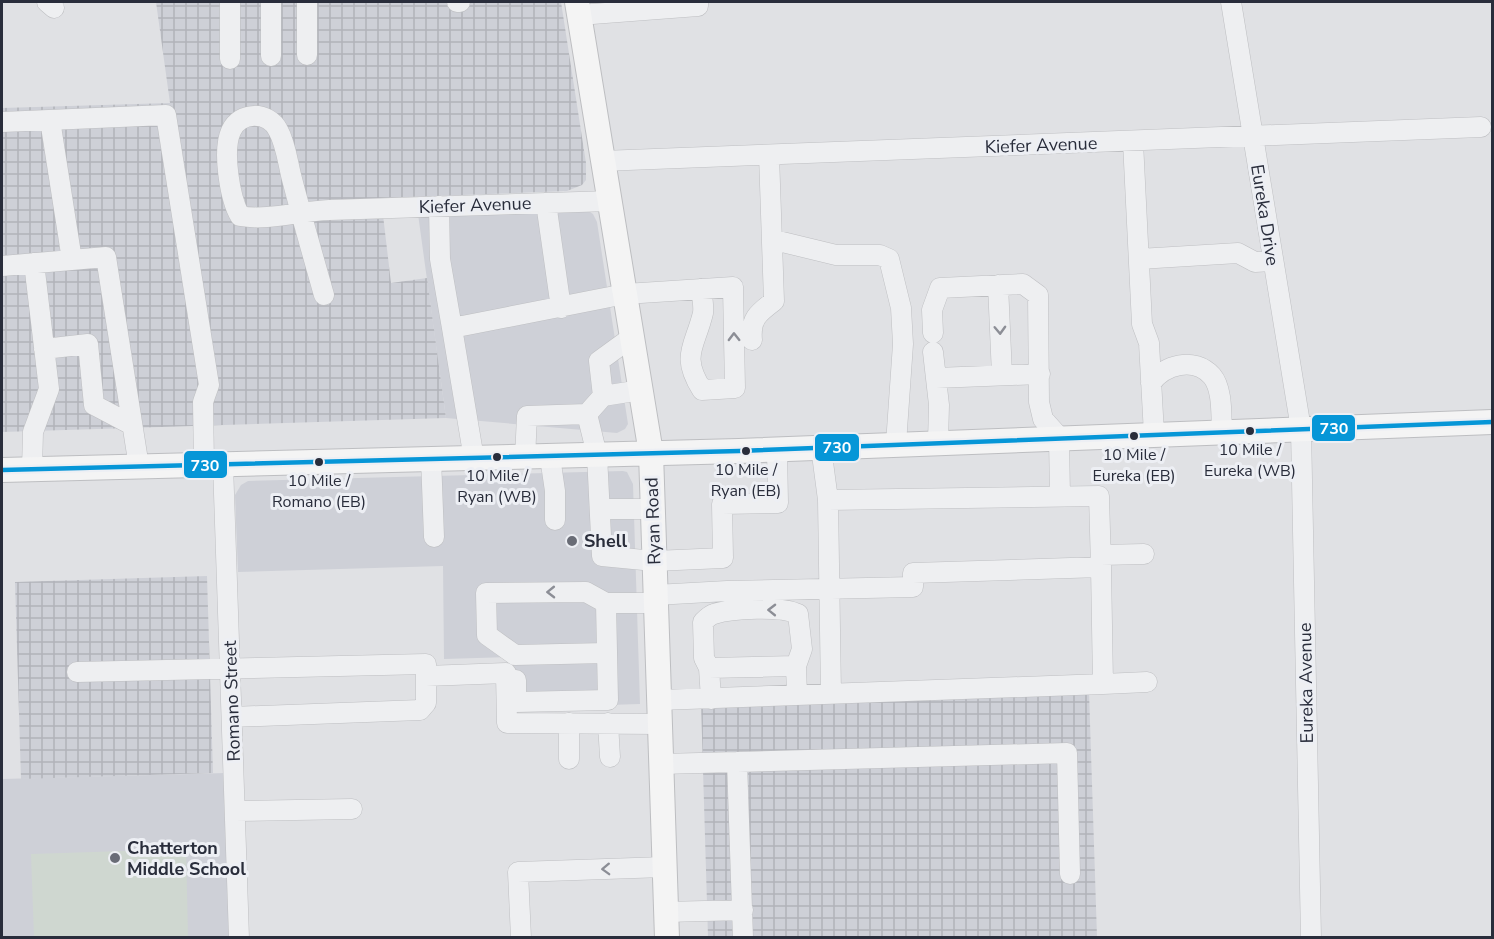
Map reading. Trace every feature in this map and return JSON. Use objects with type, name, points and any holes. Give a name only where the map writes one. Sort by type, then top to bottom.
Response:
[{"type":"main road","name":"Ryan Road","points":[[578,8],[651,453],[667,938]]},
{"type":"main road","points":[[2,470],[777,450],[1059,437],[1492,422]]},
{"type":"street","points":[[230,2],[230,59]]},
{"type":"street","points":[[271,2],[271,56]]},
{"type":"street","points":[[307,2],[307,55]]},
{"type":"street","points":[[578,8],[698,6],[698,2]]},
{"type":"street","name":"Eureka Drive","points":[[1232,2],[1272,261],[1301,429]]},
{"type":"street","name":"Romano Street","points":[[50,120],[166,115],[209,385],[203,402],[213,465],[231,670],[239,938]]},
{"type":"street","name":"Kiefer Avenue","points":[[301,211],[278,130],[268,118],[256,115],[241,120],[231,130],[227,146],[232,202],[240,216],[254,218],[301,211],[610,201]]},
{"type":"street","points":[[2,122],[50,120],[72,260]]},
{"type":"street","name":"Kiefer Avenue","points":[[602,161],[1480,128]]},
{"type":"street","points":[[1133,142],[1142,324],[1149,343],[1154,434]]},
{"type":"street","points":[[752,340],[750,327],[755,316],[774,301],[774,240],[769,155]]},
{"type":"street","points":[[546,203],[561,308]]},
{"type":"street","points":[[439,206],[440,258],[474,459]]},
{"type":"street","points":[[301,211],[324,295]]},
{"type":"street","points":[[774,240],[836,255],[880,255],[889,259],[901,308],[903,344],[896,444]]},
{"type":"street","points":[[1139,258],[1238,253],[1256,262],[1272,261]]},
{"type":"street","points":[[2,266],[106,257],[139,467]]},
{"type":"street","points":[[32,469],[33,432],[48,389],[34,263]]},
{"type":"street","points":[[938,442],[932,310],[940,288],[1023,284],[1038,295],[1039,402],[1042,419],[1059,437],[1060,497]]},
{"type":"street","points":[[998,285],[1002,375]]},
{"type":"street","points":[[452,328],[625,294],[701,289],[733,287],[735,388],[702,390],[692,373],[691,349],[704,311],[701,289]]},
{"type":"street","points":[[603,396],[599,361],[632,337]]},
{"type":"street","points":[[44,349],[88,344],[94,405],[132,425]]},
{"type":"street","points":[[1151,383],[1158,374],[1170,366],[1197,367],[1212,377],[1219,395],[1222,432]]},
{"type":"street","points":[[936,378],[1040,374]]},
{"type":"street","points":[[525,458],[527,416],[587,414],[603,396],[641,390]]},
{"type":"street","points":[[587,414],[597,455],[602,556],[654,561],[723,558],[722,504],[778,502],[777,450]]},
{"type":"street","name":"Eureka Avenue","points":[[1301,429],[1311,938]]},
{"type":"street","points":[[821,447],[828,500],[831,694]]},
{"type":"street","points":[[549,457],[555,491],[555,520]]},
{"type":"street","points":[[431,458],[434,537]]},
{"type":"street","points":[[828,500],[1099,496],[1103,684]]},
{"type":"street","points":[[600,509],[653,509]]},
{"type":"street","points":[[606,653],[515,655],[487,635],[486,593],[586,592],[606,603],[830,589],[913,587],[913,573],[1101,561],[1144,554]]},
{"type":"street","points":[[515,655],[516,702],[608,700],[606,603]]},
{"type":"street","points":[[711,699],[703,622],[712,614],[749,610],[790,610],[798,614],[802,649],[796,666],[797,696]]},
{"type":"street","points":[[77,672],[426,664],[426,703],[420,711],[232,717]]},
{"type":"street","points":[[709,668],[796,666]]},
{"type":"street","points":[[426,676],[506,674],[507,723],[608,723],[711,699],[1147,682]]},
{"type":"street","points":[[569,723],[569,759]]},
{"type":"street","points":[[608,723],[610,757]]},
{"type":"street","points":[[661,764],[1067,753],[1070,874]]},
{"type":"street","points":[[737,762],[743,938]]},
{"type":"street","points":[[235,811],[352,809]]},
{"type":"street","points":[[520,938],[518,873],[664,867]]},
{"type":"street","points":[[666,912],[743,910]]},
{"type":"shaded area","points":[[156,2],[561,2],[586,163],[586,180],[582,185],[567,191],[381,198],[391,283],[427,278],[446,418],[2,432],[2,108],[170,103]]},
{"type":"shaded area","points":[[587,210],[593,214],[597,222],[628,424],[625,429],[617,433],[446,418],[418,214]]},
{"type":"shaded area","points":[[627,472],[633,484],[640,704],[512,708],[510,657],[444,659],[443,566],[238,572],[235,495],[241,485],[248,481]]},
{"type":"shaded area","points":[[207,576],[213,773],[21,779],[15,582]]},
{"type":"shaded area","points":[[1089,691],[1097,937],[708,937],[701,703]]},
{"type":"shaded area","name":"Chatterton Middle School","points":[[226,773],[232,937],[2,937],[2,779]]},
{"type":"shaded area","points":[[186,849],[188,937],[34,937],[31,854]]},
{"type":"transit line","name":"730","points":[[2,470],[739,451],[1492,422]]},
{"type":"place","name":"10 Mile / Eureka (WB)","points":[[1250,431]]},
{"type":"place","name":"10 Mile / Eureka (EB)","points":[[1134,436]]},
{"type":"place","name":"10 Mile / Ryan (EB)","points":[[746,451]]},
{"type":"place","name":"10 Mile / Ryan (WB)","points":[[497,457]]},
{"type":"place","name":"10 Mile / Romano (EB)","points":[[319,462]]},
{"type":"place","name":"Shell","points":[[572,541]]},
{"type":"place","name":"Chatterton Middle School","points":[[115,858]]}]
